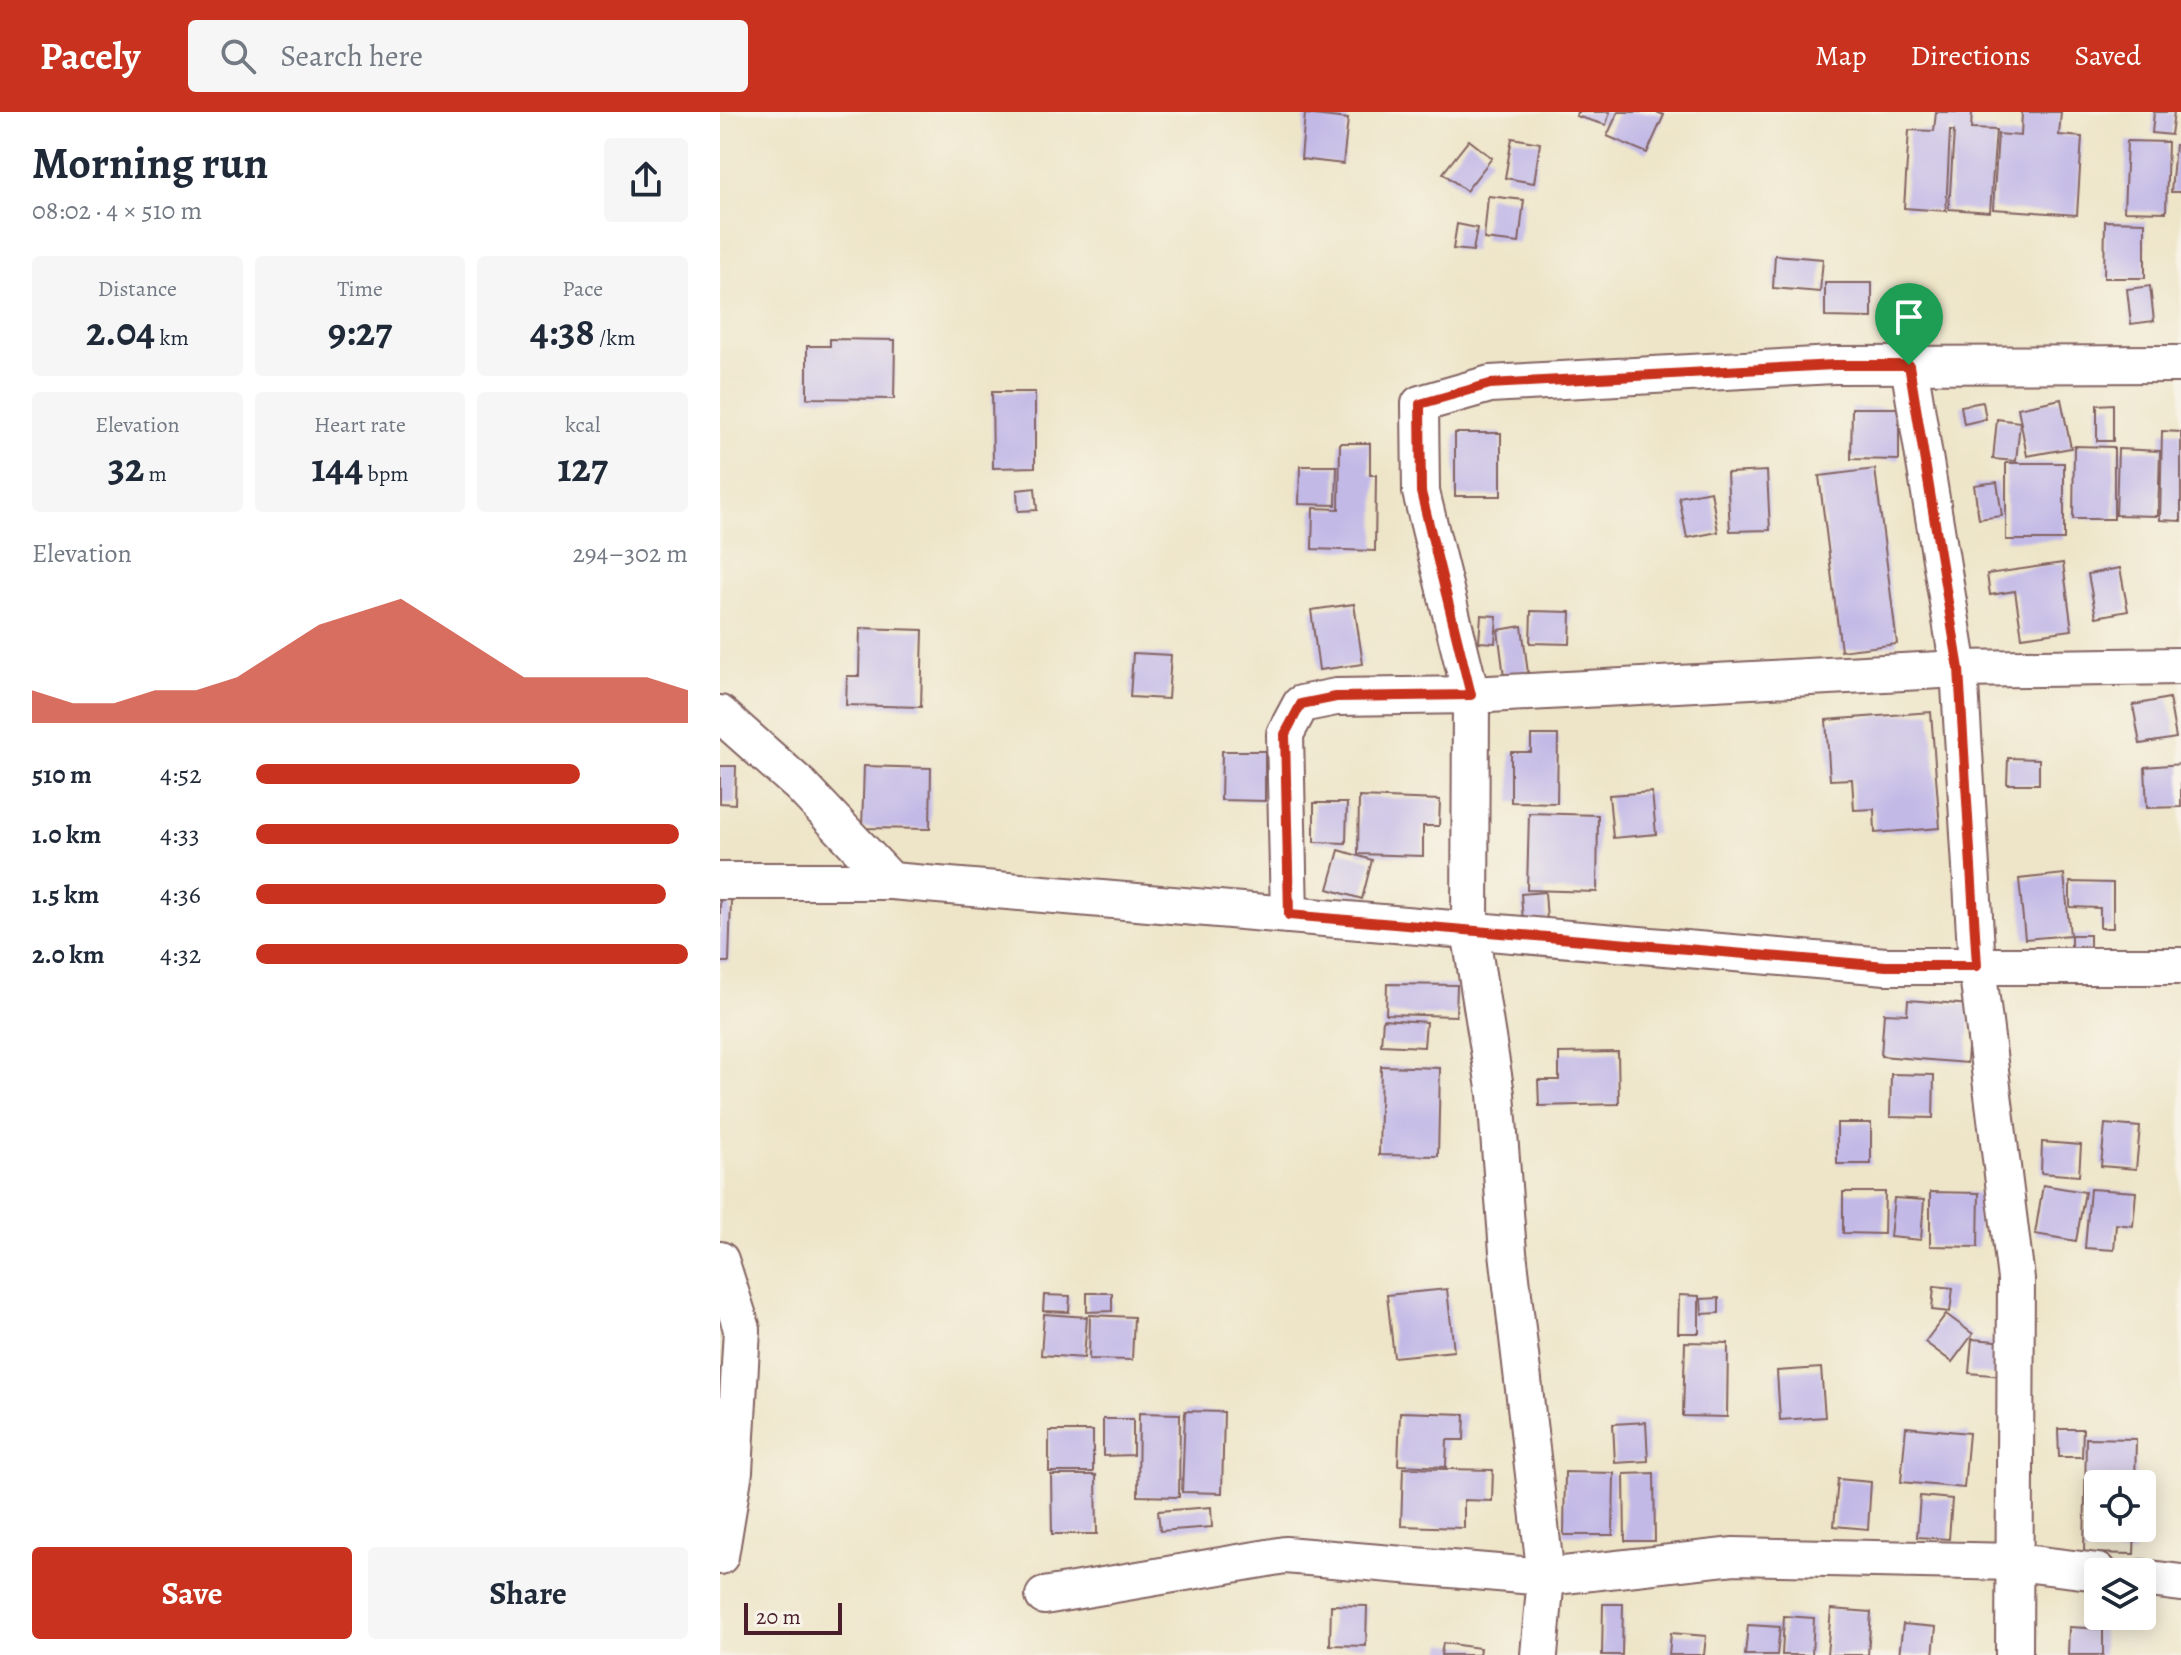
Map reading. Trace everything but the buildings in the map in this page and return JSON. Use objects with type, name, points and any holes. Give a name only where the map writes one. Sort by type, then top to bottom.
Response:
[{"type":"street","points":[[1539,1655],[1546,1577],[1508,1252],[1496,1094],[1470,930],[1471,695],[1421,492],[1420,404],[1490,384],[1834,365],[2181,364]]},
{"type":"street","points":[[1909,365],[1959,669],[1977,966],[2016,1279],[2014,1655]]},
{"type":"street","points":[[1289,915],[1285,734],[1301,704],[1336,697],[1471,695],[1959,669],[2181,666]]},
{"type":"street","points":[[720,714],[801,786],[891,881]]},
{"type":"street","points":[[720,881],[891,881],[1886,966],[2181,966]]},
{"type":"street","points":[[720,1260],[742,1329],[734,1471],[720,1556]]},
{"type":"street","points":[[1044,1596],[1285,1555],[1546,1577],[1734,1556],[2016,1562],[2084,1570]]},
{"type":"street","points":[[2156,1580],[2181,1583]]},
{"type":"route","points":[[1834,365],[1909,365],[1959,669],[1977,966],[1886,966],[1289,915],[1285,734],[1301,704],[1336,697],[1471,695],[1421,492],[1420,404],[1490,384],[1834,365]]}]
